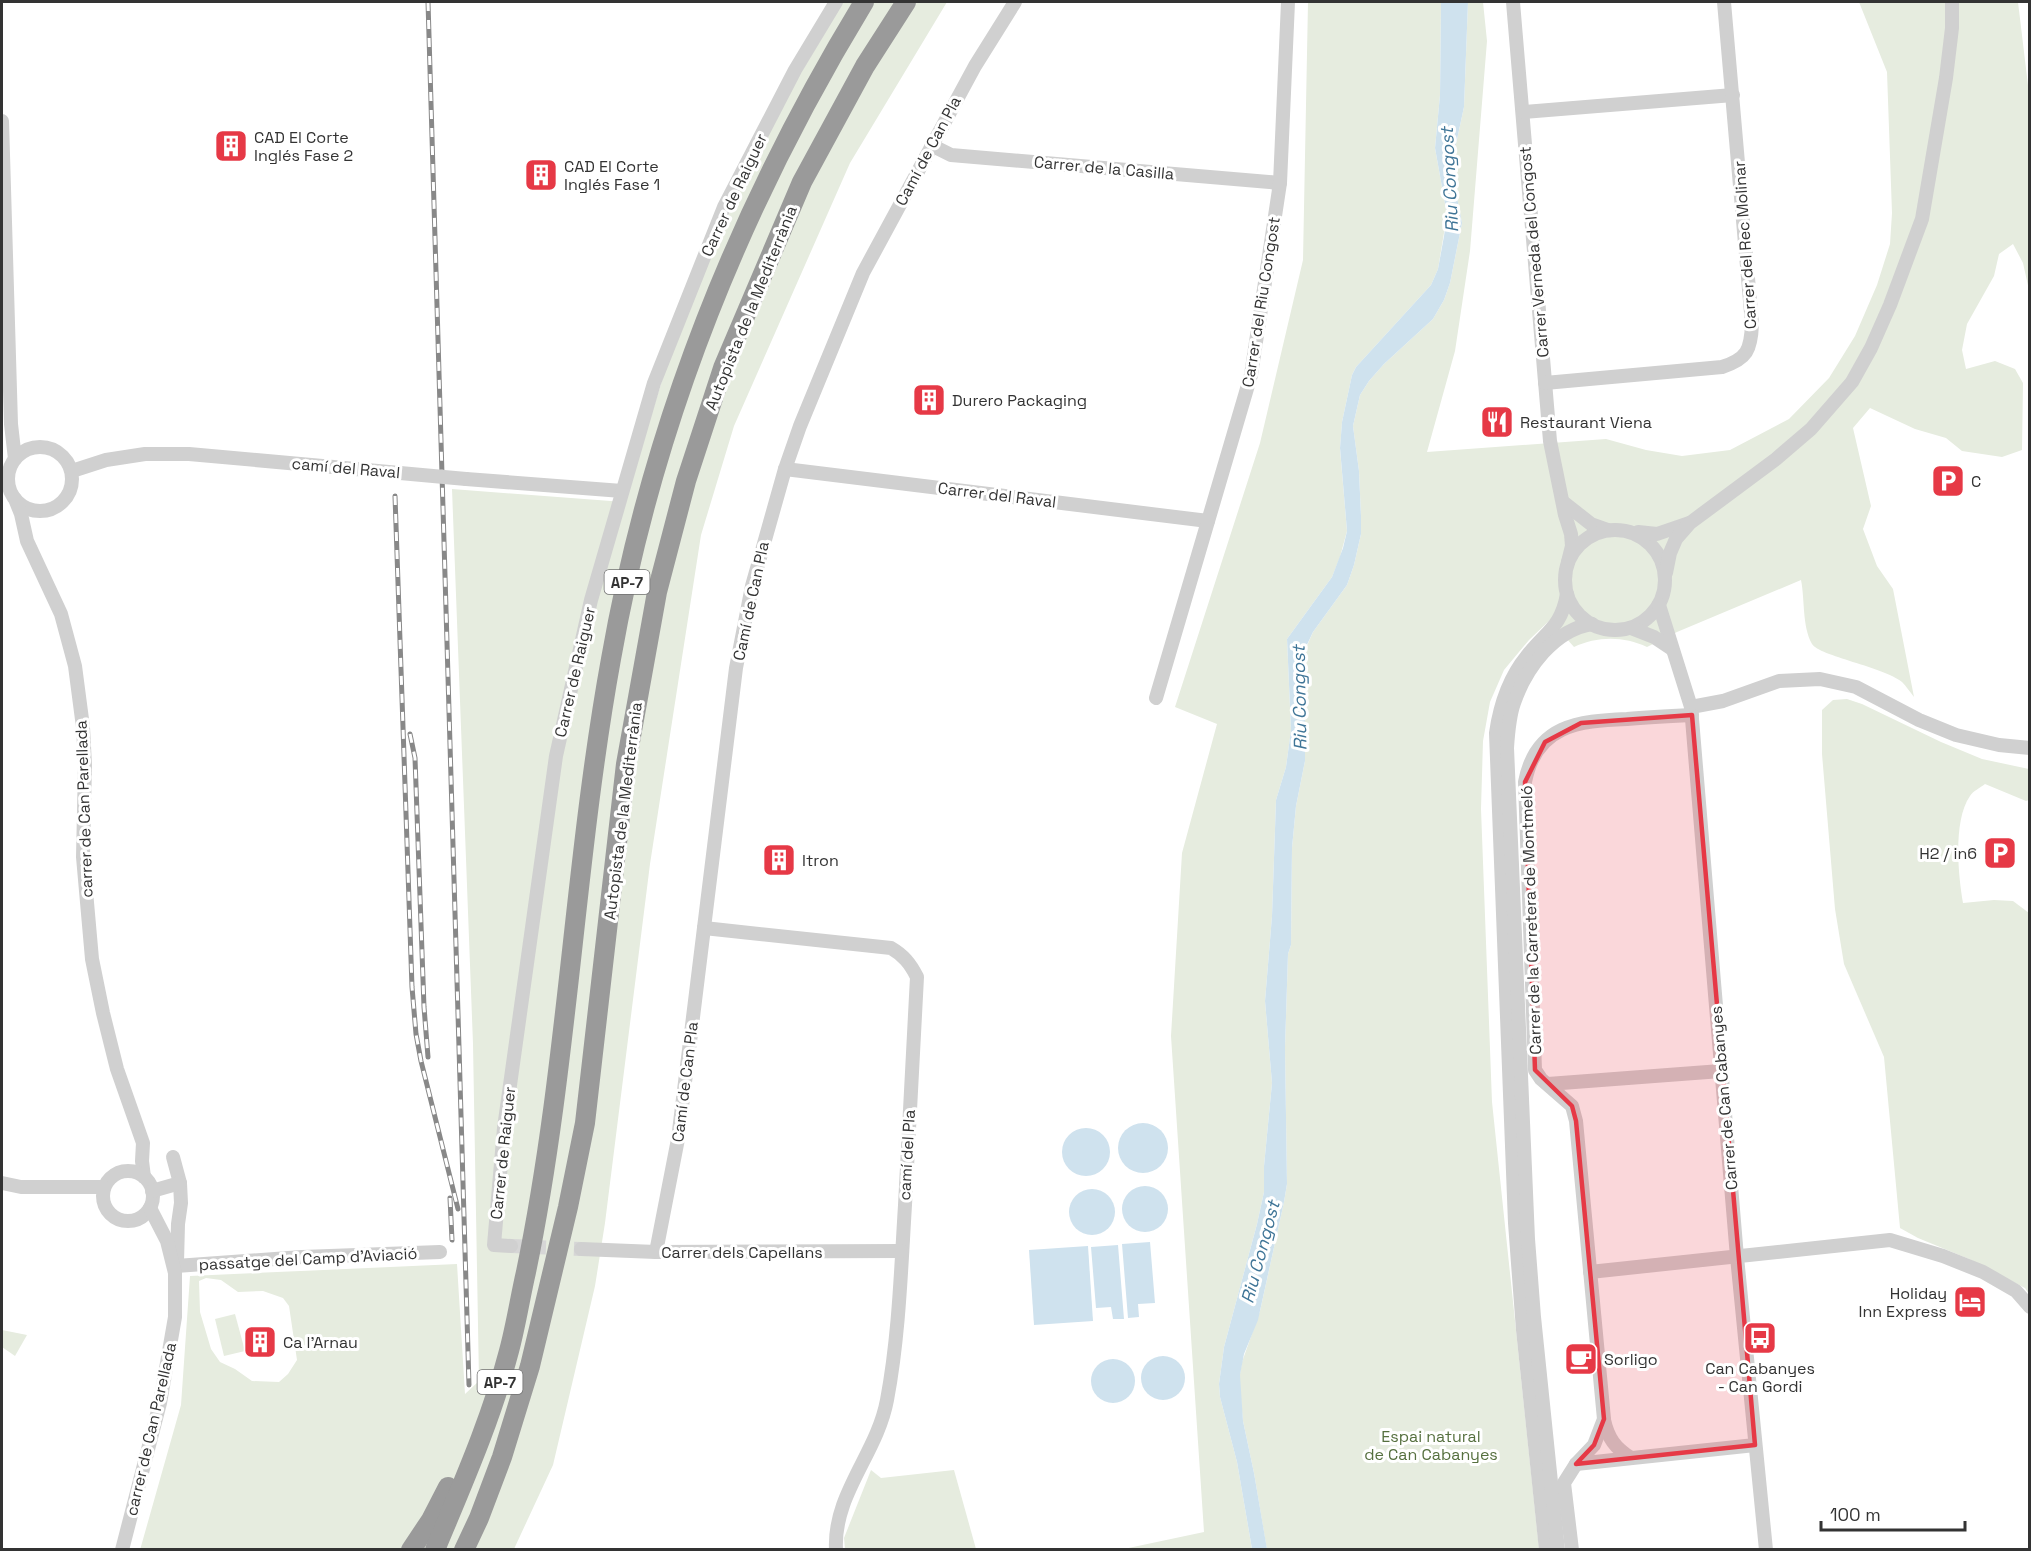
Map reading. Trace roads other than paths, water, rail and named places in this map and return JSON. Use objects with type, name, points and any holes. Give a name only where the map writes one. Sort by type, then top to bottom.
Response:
[{"type":"highway","name":"Autopista de la Mediterrània","points":[[435,1550],[460,1491],[500,1383],[510,1348],[539,1206],[558,1080],[598,734],[611,655],[644,510],[688,366],[744,227],[777,157],[836,48],[864,2]]},
{"type":"highway","name":"Autopista de la Mediterrània","points":[[466,1550],[502,1457],[530,1366],[585,1124],[626,764],[657,592],[686,481],[723,368],[802,182],[865,66],[906,2]]},
{"type":"highway","points":[[411,1550],[442,1500],[477,1417],[539,1206]]},
{"type":"street","name":"Carrer de Raiguer","points":[[511,1246],[494,1245],[504,1128],[556,756],[591,600],[654,383],[724,207],[795,70],[836,2]]},
{"type":"street","name":"Camí de Can Pla","points":[[656,1252],[678,1139],[736,668],[760,555],[800,426],[863,273],[975,66],[1014,2]]},
{"type":"street","name":"Carrer del Riu Congost","points":[[1156,698],[1251,375],[1280,183],[1288,2]]},
{"type":"street","name":"Carrer Verneda del Congost","points":[[1513,2],[1550,441],[1572,546],[1568,562]]},
{"type":"street","name":"Carrer del Rec Molinar","points":[[1545,383],[1722,367],[1733,363],[1747,352],[1752,342],[1724,2]]},
{"type":"street","points":[[1690,523],[1657,534],[1621,529],[1608,530],[1595,533],[1584,540],[1574,550],[1565,573],[1567,594],[1572,606],[1581,617],[1592,624],[1611,630],[1631,628],[1652,615],[1659,605],[1666,584],[1670,553],[1676,539],[1690,523],[1776,459],[1811,429],[1852,382],[1890,306],[1922,219],[1946,78],[1952,28],[1952,2]]},
{"type":"street","points":[[1522,112],[1732,95]]},
{"type":"street","points":[[2,121],[11,424],[10,462],[5,477],[15,499],[23,507],[33,511],[44,511],[64,502],[73,482],[68,461],[61,454],[52,449],[32,448],[22,452],[10,462]]},
{"type":"street","name":"Carrer de la Casilla","points":[[931,145],[951,155],[1280,183]]},
{"type":"street","points":[[11,424],[32,448]]},
{"type":"street","name":"camí del Raval","points":[[72,471],[106,460],[145,454],[189,454],[622,491]]},
{"type":"street","name":"Carrer del Raval","points":[[785,470],[1208,520]]},
{"type":"street","name":"carrer de Can Parellada","points":[[15,499],[35,561],[61,614],[75,666],[83,727],[85,765],[83,857],[92,959],[117,1069],[143,1143],[144,1177]]},
{"type":"street","points":[[1563,502],[1592,524],[1608,530]]},
{"type":"street","name":"carrer de Can Parellada","points":[[35,561],[30,542],[31,530],[36,518],[44,511]]},
{"type":"street","points":[[1633,532],[1645,538],[1655,548],[1666,573]]},
{"type":"street","points":[[1546,1550],[1523,1330],[1515,1223],[1496,733],[1503,700],[1515,674],[1528,655],[1562,616],[1567,594]]},
{"type":"street","name":"Carrer de Can Cabanyes","points":[[1659,605],[1692,711],[1737,1257],[1766,1550]]},
{"type":"street","points":[[1558,1550],[1528,1239],[1507,748],[1512,709],[1524,680],[1544,652],[1560,637],[1573,629],[1592,624]]},
{"type":"street","points":[[1631,628],[1654,637],[1672,649]]},
{"type":"street","name":"Carrer de la Carretera de Montmeló","points":[[1572,1550],[1564,1483],[1576,1464],[1594,1445],[1604,1419],[1576,1121],[1572,1106],[1538,1076],[1535,1070],[1525,782],[1536,753],[1555,734],[1581,723],[1692,711],[1779,681],[1820,679],[1856,687],[1919,720],[1956,735],[1999,745],[2030,748]]},
{"type":"street","name":"camí del Pla","points":[[704,928],[891,948],[911,964],[917,976],[902,1251],[887,1402],[875,1440],[844,1499],[839,1516],[836,1550]]},
{"type":"street","points":[[1548,1084],[1721,1071]]},
{"type":"street","points":[[104,1203],[104,1187],[134,1157],[138,1147],[139,1131]]},
{"type":"street","name":"carrer de Can Parellada","points":[[122,1550],[167,1372],[174,1317],[174,1265],[181,1203],[180,1183],[173,1157]]},
{"type":"street","points":[[114,1175],[130,1171],[144,1177],[152,1191],[150,1208],[137,1219],[129,1221]]},
{"type":"street","points":[[152,1191],[180,1183]]},
{"type":"street","points":[[2,1184],[72,1189],[104,1187]]},
{"type":"street","points":[[72,1189],[96,1196],[114,1216],[148,1226],[157,1234],[174,1265]]},
{"type":"street","name":"carrer de Can Parellada","points":[[150,1208],[167,1241],[174,1265]]},
{"type":"street","points":[[1590,1272],[1890,1240],[1943,1256],[1983,1272],[2016,1291],[2030,1307]]},
{"type":"street","name":"Carrer dels Capellans","points":[[581,1249],[656,1252],[902,1251]]},
{"type":"street","name":"passatge del Camp d'Aviació","points":[[174,1265],[440,1252]]},
{"type":"street","points":[[1604,1419],[1608,1435],[1618,1450],[1631,1458]]},
{"type":"street","points":[[1576,1464],[1755,1445]]},
{"type":"water","name":"Riu Congost","points":[[1441,2],[1468,2],[1464,107],[1453,158],[1454,182],[1462,223],[1450,283],[1444,300],[1433,319],[1384,364],[1360,395],[1353,426],[1359,471],[1361,534],[1347,585],[1313,632],[1305,649],[1305,761],[1296,806],[1292,848],[1291,945],[1288,954],[1285,1048],[1287,1184],[1258,1320],[1244,1354],[1240,1375],[1243,1421],[1267,1549],[1252,1549],[1237,1462],[1220,1397],[1219,1384],[1224,1347],[1264,1192],[1264,1166],[1272,1083],[1265,1001],[1272,916],[1276,800],[1286,767],[1291,730],[1287,639],[1332,577],[1343,548],[1347,531],[1340,448],[1342,422],[1352,375],[1356,367],[1431,285],[1438,269],[1447,215],[1435,148],[1440,95]]},
{"type":"water","points":[[1143,1123],[1152,1125],[1163,1134],[1168,1148],[1166,1157],[1157,1168],[1143,1173],[1134,1171],[1123,1162],[1118,1148],[1120,1139],[1129,1128]]},
{"type":"water","points":[[1081,1128],[1091,1128],[1106,1138],[1110,1152],[1109,1161],[1100,1172],[1091,1176],[1081,1176],[1066,1166],[1062,1157],[1062,1147],[1072,1132]]},
{"type":"water","points":[[1145,1186],[1161,1193],[1168,1209],[1161,1225],[1145,1232],[1129,1225],[1122,1209],[1129,1193]]},
{"type":"water","points":[[1092,1189],[1108,1196],[1115,1212],[1108,1228],[1092,1235],[1076,1228],[1069,1212],[1076,1196]]},
{"type":"water","points":[[1150,1242],[1155,1303],[1138,1304],[1139,1317],[1128,1318],[1122,1244]]},
{"type":"water","points":[[1118,1245],[1124,1319],[1113,1319],[1111,1307],[1096,1308],[1091,1247]]},
{"type":"water","points":[[1088,1246],[1093,1321],[1034,1325],[1029,1250]]},
{"type":"water","points":[[1163,1356],[1172,1357],[1179,1362],[1184,1369],[1184,1387],[1179,1394],[1172,1399],[1163,1400],[1154,1399],[1147,1394],[1142,1387],[1141,1378],[1142,1369],[1147,1362],[1154,1357]]},
{"type":"water","points":[[1113,1359],[1122,1360],[1129,1365],[1134,1372],[1134,1390],[1129,1397],[1122,1402],[1113,1403],[1104,1402],[1097,1397],[1092,1390],[1091,1381],[1092,1372],[1097,1365],[1104,1360]]},
{"type":"tunnel","points":[[511,1246],[581,1249]]},
{"type":"railway","points":[[428,2],[469,1385]]},
{"type":"railway","points":[[395,496],[412,987],[416,1034],[458,1209]]},
{"type":"railway","points":[[410,734],[415,758],[424,1007],[428,1057]]},
{"type":"railway","points":[[450,1198],[452,1240]]},
{"type":"place","name":"CAD El Corte Inglés Fase 2","points":[[231,146]]},
{"type":"place","name":"CAD El Corte Inglés Fase 1","points":[[541,175]]},
{"type":"place","name":"Durero Packaging","points":[[929,400]]},
{"type":"place","name":"Restaurant Viena","points":[[1497,422]]},
{"type":"place","name":"C","points":[[1948,481]]},
{"type":"place","name":"H2 / in6","points":[[2000,853]]},
{"type":"place","name":"Itron","points":[[779,860]]},
{"type":"place","name":"Holiday Inn Express","points":[[1970,1302]]},
{"type":"place","name":"Can Cabanyes - Can Gordi","points":[[1760,1338]]},
{"type":"place","name":"Ca l'Arnau","points":[[260,1342]]},
{"type":"place","name":"Sorligo","points":[[1581,1359]]},
{"type":"park label","name":"Espai natural de Can Cabanyes","points":[[1431,1445]]}]
